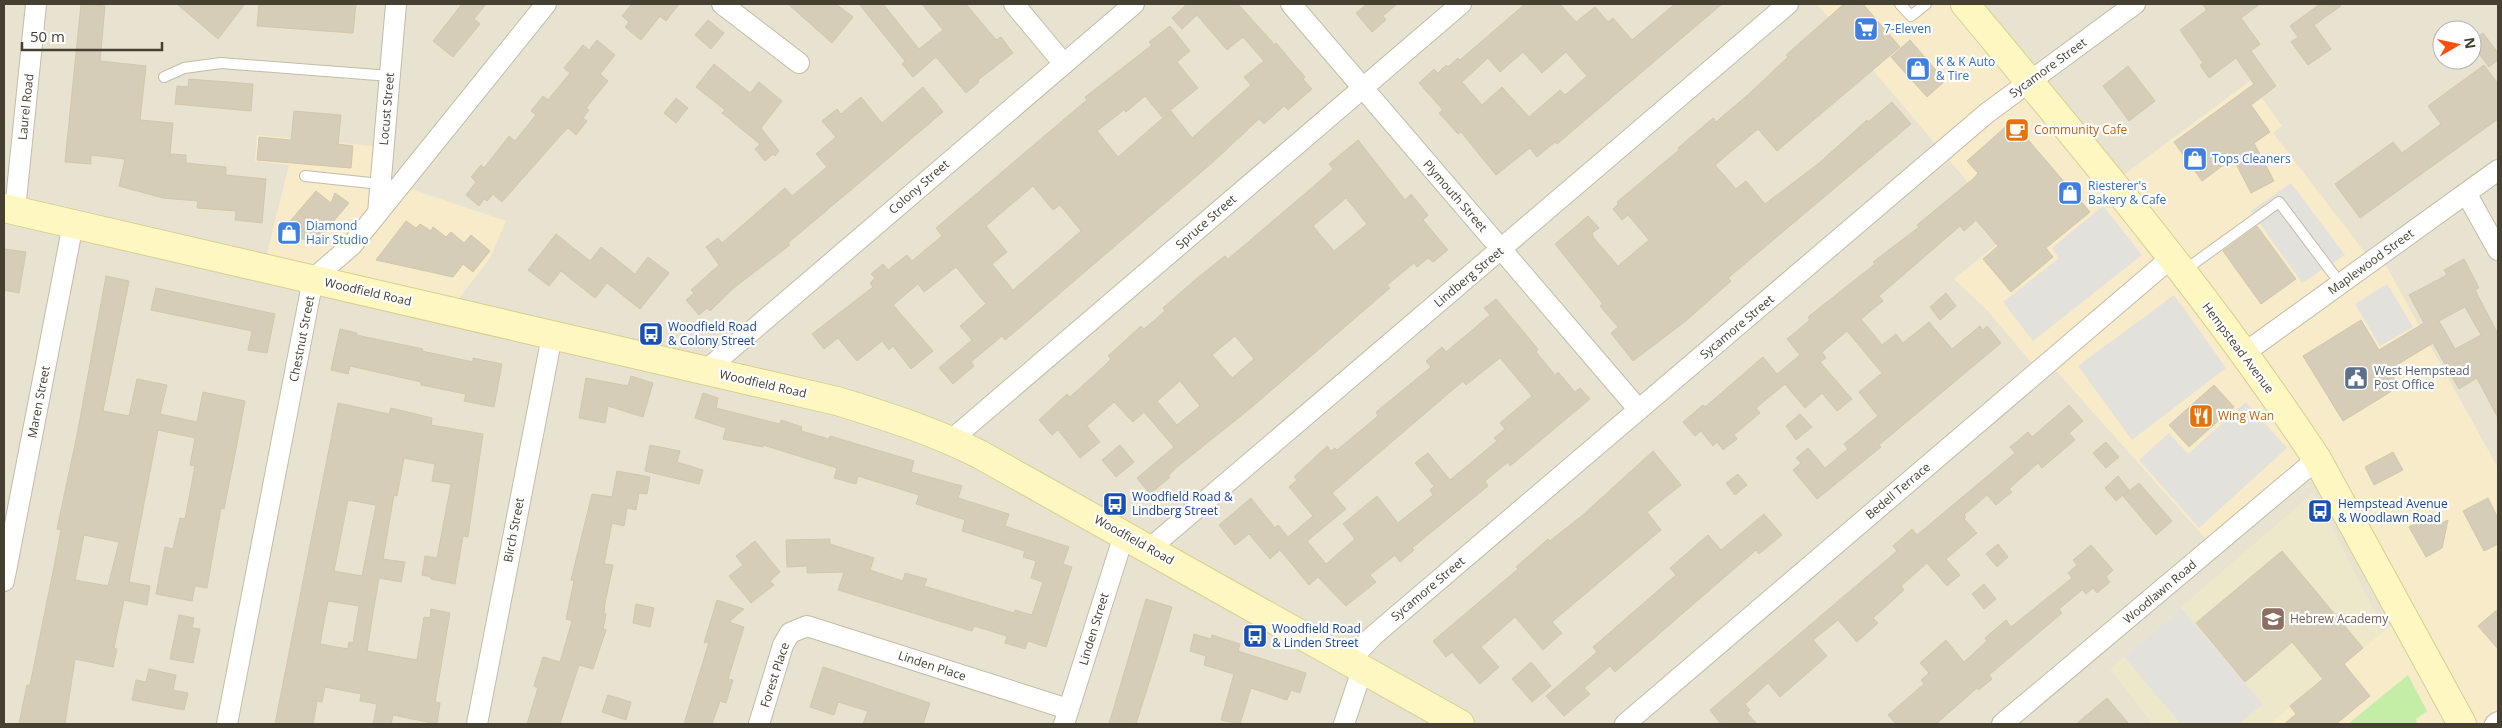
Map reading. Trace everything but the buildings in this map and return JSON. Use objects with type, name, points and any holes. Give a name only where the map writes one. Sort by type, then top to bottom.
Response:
[{"type":"main road","name":"Hempstead Avenue","points":[[1965,4],[2030,82],[2176,265],[2243,354],[2317,459],[2462,724]]},
{"type":"main road","name":"Woodfield Road","points":[[10,209],[837,401],[902,421],[951,440],[1460,724]]},
{"type":"street","name":"Laurel Road","points":[[10,209],[36,4]]},
{"type":"street","name":"Locust Street","points":[[378,213],[396,4]]},
{"type":"street","name":"Chestnut Street","points":[[227,724],[313,279],[352,245],[546,4]]},
{"type":"street","points":[[722,4],[799,63]]},
{"type":"street","points":[[1014,4],[1064,64]]},
{"type":"street","name":"Colony Street","points":[[704,371],[1134,4]]},
{"type":"street","name":"Plymouth Street","points":[[1291,4],[1639,410]]},
{"type":"street","name":"Spruce Street","points":[[951,440],[1461,4]]},
{"type":"street","name":"Lindberg Street","points":[[1149,549],[1788,4]]},
{"type":"street","name":"Sycamore Street","points":[[1355,666],[1373,636],[1987,113],[2135,4]]},
{"type":"street","name":"Maplewood Street","points":[[2243,354],[2498,170]]},
{"type":"street","points":[[2466,193],[2498,250]]},
{"type":"street","name":"Maren Street","points":[[4,581],[73,224]]},
{"type":"street","name":"Bedell Terrace","points":[[1625,724],[2176,265]]},
{"type":"street","name":"Birch Street","points":[[477,724],[552,336]]},
{"type":"street","name":"Woodlawn Road","points":[[2002,724],[2317,459]]},
{"type":"street","name":"Linden Street","points":[[1066,717],[1124,535]]},
{"type":"street","name":"Linden Place","points":[[796,629],[807,626],[1066,717]]},
{"type":"street","name":"Forest Place","points":[[758,724],[783,645],[790,633],[796,629]]},
{"type":"street","points":[[1344,724],[1355,666]]},
{"type":"lane","points":[[1900,4],[1911,16],[1926,4]]},
{"type":"lane","points":[[164,77],[184,68],[221,64],[390,76]]},
{"type":"lane","points":[[305,176],[380,184]]},
{"type":"lane","points":[[2176,265],[2279,202],[2340,283]]},
{"type":"shaded area","points":[[4,4],[2498,4],[2498,724],[4,724]]},
{"type":"shaded area","points":[[1817,4],[1968,4],[2114,182],[2250,81],[2282,126],[2273,133],[2370,259],[2379,253],[2498,468],[2498,724],[2269,724],[2399,619],[2319,460],[2214,548],[2051,365],[2040,373],[1987,310],[1954,279],[2011,233]]},
{"type":"shaded area","points":[[257,135],[383,147],[378,215],[402,186],[506,221],[490,258],[450,310],[264,266],[289,165],[255,161]]},
{"type":"shaded area","points":[[2291,183],[2345,255],[2302,283],[2251,211]]},
{"type":"shaded area","points":[[2103,206],[2142,255],[2033,341],[2003,302],[2059,258],[2052,248]]},
{"type":"shaded area","points":[[2387,284],[2413,327],[2380,346],[2355,304]]},
{"type":"shaded area","points":[[2174,295],[2226,368],[2132,440],[2078,366]]},
{"type":"shaded area","points":[[2246,402],[2287,448],[2199,528],[2139,460],[2169,433],[2188,454]]},
{"type":"shaded area","name":"Hebrew Academy","points":[[2314,492],[2384,631],[2269,724],[2153,724],[2110,669]]},
{"type":"shaded area","points":[[2181,608],[2263,704],[2239,724],[2181,724],[2124,657]]},
{"type":"green space","points":[[2408,675],[2427,711],[2416,719],[2417,724],[2348,724]]},
{"type":"place","name":"7-Eleven","points":[[1866,29]]},
{"type":"place","name":"K & K Auto & Tire","points":[[1918,69]]},
{"type":"place","name":"Community Cafe","points":[[2017,130]]},
{"type":"place","name":"Tops Cleaners","points":[[2195,159]]},
{"type":"place","name":"Riesterer's Bakery & Cafe","points":[[2070,193]]},
{"type":"place","name":"Diamond Hair Studio","points":[[289,233]]},
{"type":"place","name":"Woodfield Road & Colony Street","points":[[651,334]]},
{"type":"place","name":"West Hempstead Post Office","points":[[2356,378]]},
{"type":"place","name":"Wing Wan","points":[[2201,416]]},
{"type":"place","name":"Woodfield Road & Lindberg Street","points":[[1115,504]]},
{"type":"place","name":"Hempstead Avenue & Woodlawn Road","points":[[2320,511]]},
{"type":"place","name":"Hebrew Academy","points":[[2273,619]]},
{"type":"place","name":"Woodfield Road & Linden Street","points":[[1255,636]]}]
